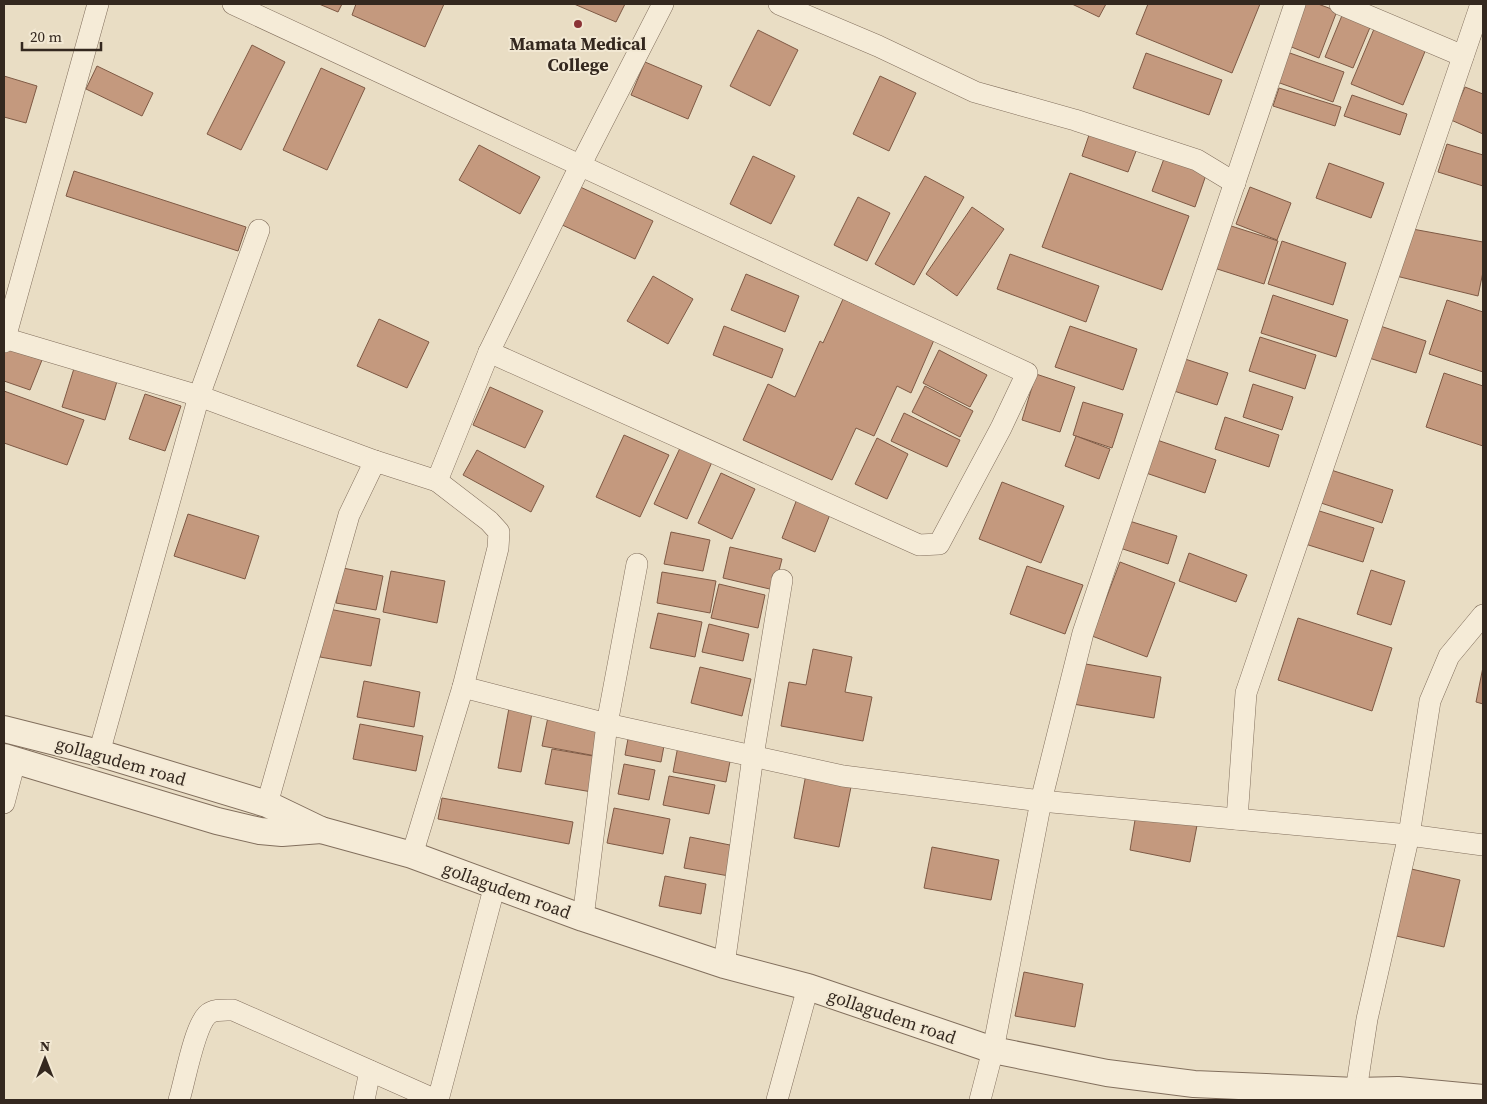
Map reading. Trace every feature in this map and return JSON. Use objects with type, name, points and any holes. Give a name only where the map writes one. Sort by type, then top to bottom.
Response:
[{"type":"street","points":[[98,4],[4,339],[199,396],[375,461],[437,481],[489,521],[498,532],[498,548],[463,687],[412,856]]},
{"type":"street","points":[[233,4],[378,73],[581,164],[1027,374],[1001,428],[939,544],[918,545],[489,352]]},
{"type":"street","points":[[437,481],[489,352],[581,164],[663,4]]},
{"type":"street","points":[[779,4],[878,46],[975,92],[1075,120],[1197,160],[1235,183]]},
{"type":"street","points":[[980,1100],[993,1050],[1041,801],[1083,633],[1295,4]]},
{"type":"street","points":[[1340,4],[1463,56]]},
{"type":"street","points":[[1237,819],[1246,693],[1482,4]]},
{"type":"street","points":[[99,754],[199,396],[259,230]]},
{"type":"street","points":[[266,804],[349,515],[375,461]]},
{"type":"street","points":[[583,918],[607,724],[637,564]]},
{"type":"street","points":[[724,965],[753,756],[782,580]]},
{"type":"street","points":[[1356,1091],[1367,1019],[1409,835],[1430,701],[1450,656],[1483,615]]},
{"type":"street","points":[[463,687],[607,724],[843,776],[1041,801],[1409,835],[1483,845]]},
{"type":"street","name":"gollagudem road","points":[[4,729],[99,754],[266,804],[321,830],[412,856],[583,918],[724,965],[808,988],[993,1050],[1192,1092],[1356,1091],[1396,1095],[1483,1098]]},
{"type":"street","points":[[4,803],[10,759]]},
{"type":"street","name":"gollagudem road","points":[[10,759],[217,821],[260,831],[282,833],[321,830]]},
{"type":"street","points":[[179,1100],[199,1026],[208,1014],[217,1011],[233,1010],[437,1100],[495,885]]},
{"type":"street","points":[[777,1100],[808,988]]},
{"type":"street","points":[[364,1100],[370,1071]]},
{"type":"building","points":[[319,4],[342,4],[338,12]]},
{"type":"building","points":[[356,4],[444,4],[425,47],[352,15]]},
{"type":"building","points":[[574,4],[625,4],[616,22]]},
{"type":"building","points":[[1072,4],[1106,4],[1099,17]]},
{"type":"building","points":[[1148,4],[1260,4],[1232,73],[1136,34]]},
{"type":"building","points":[[1300,4],[1318,4],[1337,11],[1319,58],[1284,44]]},
{"type":"building","points":[[1343,13],[1371,25],[1353,68],[1325,57]]},
{"type":"building","points":[[1374,29],[1426,49],[1403,105],[1351,84]]},
{"type":"building","points":[[758,30],[798,50],[770,106],[730,86]]},
{"type":"building","points":[[252,45],[285,62],[241,150],[207,134]]},
{"type":"building","points":[[1287,52],[1344,72],[1333,102],[1277,82]]},
{"type":"building","points":[[1146,53],[1222,80],[1209,115],[1133,88]]},
{"type":"building","points":[[645,62],[702,86],[688,119],[631,95]]},
{"type":"building","points":[[97,66],[153,93],[142,116],[86,89]]},
{"type":"building","points":[[321,68],[365,88],[327,170],[283,150]]},
{"type":"building","points":[[4,76],[37,86],[26,123],[4,117]]},
{"type":"building","points":[[880,76],[916,93],[889,151],[853,134]]},
{"type":"building","points":[[1465,87],[1483,94],[1483,134],[1451,120]]},
{"type":"building","points":[[1279,88],[1341,107],[1335,126],[1273,106]]},
{"type":"building","points":[[1352,95],[1407,114],[1400,135],[1344,116]]},
{"type":"building","points":[[1091,129],[1138,146],[1128,172],[1082,156]]},
{"type":"building","points":[[1447,144],[1483,155],[1483,186],[1438,172]]},
{"type":"building","points":[[479,145],[540,177],[520,214],[459,180]]},
{"type":"building","points":[[753,156],[795,176],[771,224],[730,204]]},
{"type":"building","points":[[1165,156],[1207,172],[1195,207],[1152,191]]},
{"type":"building","points":[[1329,163],[1384,183],[1371,218],[1316,198]]},
{"type":"building","points":[[74,171],[246,227],[238,251],[66,196]]},
{"type":"building","points":[[1070,173],[1189,216],[1162,290],[1042,247]]},
{"type":"building","points":[[925,176],[964,197],[914,285],[875,264]]},
{"type":"building","points":[[576,185],[653,221],[635,259],[558,223]]},
{"type":"building","points":[[1250,187],[1291,203],[1277,240],[1236,224]]},
{"type":"building","points":[[858,197],[890,213],[867,261],[834,245]]},
{"type":"building","points":[[972,207],[1004,229],[957,296],[926,274]]},
{"type":"building","points":[[1225,224],[1278,241],[1264,284],[1211,267]]},
{"type":"building","points":[[1407,228],[1483,242],[1483,272],[1478,296],[1392,275]]},
{"type":"building","points":[[1282,241],[1346,263],[1333,305],[1268,284]]},
{"type":"building","points":[[1010,254],[1099,286],[1086,322],[997,289]]},
{"type":"building","points":[[746,274],[799,296],[785,332],[731,310]]},
{"type":"building","points":[[653,276],[693,299],[668,344],[627,321]]},
{"type":"building","points":[[1273,295],[1348,320],[1336,357],[1261,333]]},
{"type":"building","points":[[843,299],[934,340],[911,393],[897,386],[874,436],[856,428],[832,480],[743,440],[768,384],[795,397],[820,341],[823,343]]},
{"type":"building","points":[[1447,300],[1483,312],[1483,372],[1429,354]]},
{"type":"building","points":[[379,319],[429,342],[407,388],[357,366]]},
{"type":"building","points":[[1374,324],[1426,341],[1416,373],[1363,356]]},
{"type":"building","points":[[724,326],[783,349],[772,378],[713,355]]},
{"type":"building","points":[[1070,326],[1137,349],[1123,390],[1055,367]]},
{"type":"building","points":[[1260,337],[1316,355],[1305,389],[1249,371]]},
{"type":"building","points":[[4,348],[42,360],[30,390],[4,381]]},
{"type":"building","points":[[939,350],[987,375],[970,407],[923,383]]},
{"type":"building","points":[[1182,358],[1228,373],[1217,405],[1171,390]]},
{"type":"building","points":[[76,362],[119,375],[105,420],[62,407]]},
{"type":"building","points":[[1444,373],[1483,386],[1483,446],[1426,427]]},
{"type":"building","points":[[1036,374],[1075,387],[1060,432],[1022,420]]},
{"type":"building","points":[[1253,384],[1293,397],[1282,430],[1243,417]]},
{"type":"building","points":[[925,386],[973,411],[960,437],[912,412]]},
{"type":"building","points":[[490,387],[543,411],[525,448],[473,425]]},
{"type":"building","points":[[4,391],[84,420],[67,465],[4,443]]},
{"type":"building","points":[[145,394],[181,406],[165,451],[129,439]]},
{"type":"building","points":[[1083,402],[1123,414],[1112,448],[1073,435]]},
{"type":"building","points":[[904,413],[960,440],[947,467],[891,441]]},
{"type":"building","points":[[1225,417],[1279,435],[1269,467],[1215,449]]},
{"type":"building","points":[[624,435],[669,455],[640,517],[596,497]]},
{"type":"building","points":[[1076,436],[1110,449],[1099,479],[1065,466]]},
{"type":"building","points":[[877,438],[908,454],[887,499],[855,484]]},
{"type":"building","points":[[1154,439],[1216,460],[1205,493],[1143,472]]},
{"type":"building","points":[[680,448],[712,462],[687,519],[654,504]]},
{"type":"building","points":[[477,450],[544,486],[531,512],[463,475]]},
{"type":"building","points":[[1328,469],[1393,490],[1382,523],[1318,502]]},
{"type":"building","points":[[721,473],[755,489],[732,539],[698,523]]},
{"type":"building","points":[[1002,482],[1064,506],[1041,563],[979,539]]},
{"type":"building","points":[[797,499],[831,512],[815,552],[782,538]]},
{"type":"building","points":[[1313,509],[1374,528],[1363,562],[1302,543]]},
{"type":"building","points":[[188,514],[259,536],[245,579],[174,556]]},
{"type":"building","points":[[1123,519],[1177,536],[1168,564],[1114,546]]},
{"type":"building","points":[[671,532],[710,540],[703,571],[664,564]]},
{"type":"building","points":[[730,547],[782,559],[774,590],[723,578]]},
{"type":"building","points":[[1189,553],[1247,575],[1236,602],[1179,581]]},
{"type":"building","points":[[1120,562],[1175,583],[1147,657],[1092,636]]},
{"type":"building","points":[[1027,566],[1083,585],[1065,634],[1010,614]]},
{"type":"building","points":[[343,568],[383,576],[376,610],[336,603]]},
{"type":"building","points":[[1371,570],[1405,581],[1391,625],[1357,614]]},
{"type":"building","points":[[391,571],[445,581],[437,623],[383,612]]},
{"type":"building","points":[[662,572],[716,581],[710,613],[657,603]]},
{"type":"building","points":[[719,584],[765,595],[758,628],[711,618]]},
{"type":"building","points":[[329,609],[380,619],[371,666],[320,657]]},
{"type":"building","points":[[658,613],[702,622],[695,657],[650,648]]},
{"type":"building","points":[[1298,618],[1392,648],[1372,711],[1278,680]]},
{"type":"building","points":[[709,624],[749,634],[743,661],[702,652]]},
{"type":"building","points":[[813,649],[852,657],[845,692],[872,697],[863,741],[781,726],[789,682],[806,685]]},
{"type":"building","points":[[1080,663],[1161,677],[1154,718],[1073,704]]},
{"type":"building","points":[[700,667],[751,679],[742,716],[691,703]]},
{"type":"building","points":[[1483,667],[1483,704],[1476,702]]},
{"type":"building","points":[[364,681],[420,692],[414,727],[357,717]]},
{"type":"building","points":[[509,708],[532,713],[521,772],[498,768]]},
{"type":"building","points":[[548,717],[602,727],[596,756],[542,746]]},
{"type":"building","points":[[360,724],[423,736],[416,771],[353,759]]},
{"type":"building","points":[[630,728],[666,735],[661,762],[625,755]]},
{"type":"building","points":[[679,741],[732,751],[726,782],[673,772]]},
{"type":"building","points":[[552,749],[599,757],[592,792],[545,784]]},
{"type":"building","points":[[624,764],[655,770],[649,800],[618,794]]},
{"type":"building","points":[[806,774],[852,782],[839,847],[794,838]]},
{"type":"building","points":[[669,776],[715,785],[709,814],[663,805]]},
{"type":"building","points":[[442,798],[573,822],[569,844],[438,819]]},
{"type":"building","points":[[614,808],[670,819],[663,854],[607,843]]},
{"type":"building","points":[[1137,808],[1198,820],[1190,862],[1130,850]]},
{"type":"building","points":[[690,837],[735,846],[729,876],[684,868]]},
{"type":"building","points":[[932,847],[999,860],[991,900],[924,888]]},
{"type":"building","points":[[1407,868],[1460,880],[1444,947],[1392,935]]},
{"type":"building","points":[[665,876],[706,884],[701,914],[659,906]]},
{"type":"building","points":[[1024,972],[1083,984],[1075,1027],[1015,1016]]},
{"type":"place","name":"Mamata Medical College","points":[[578,24]]}]
